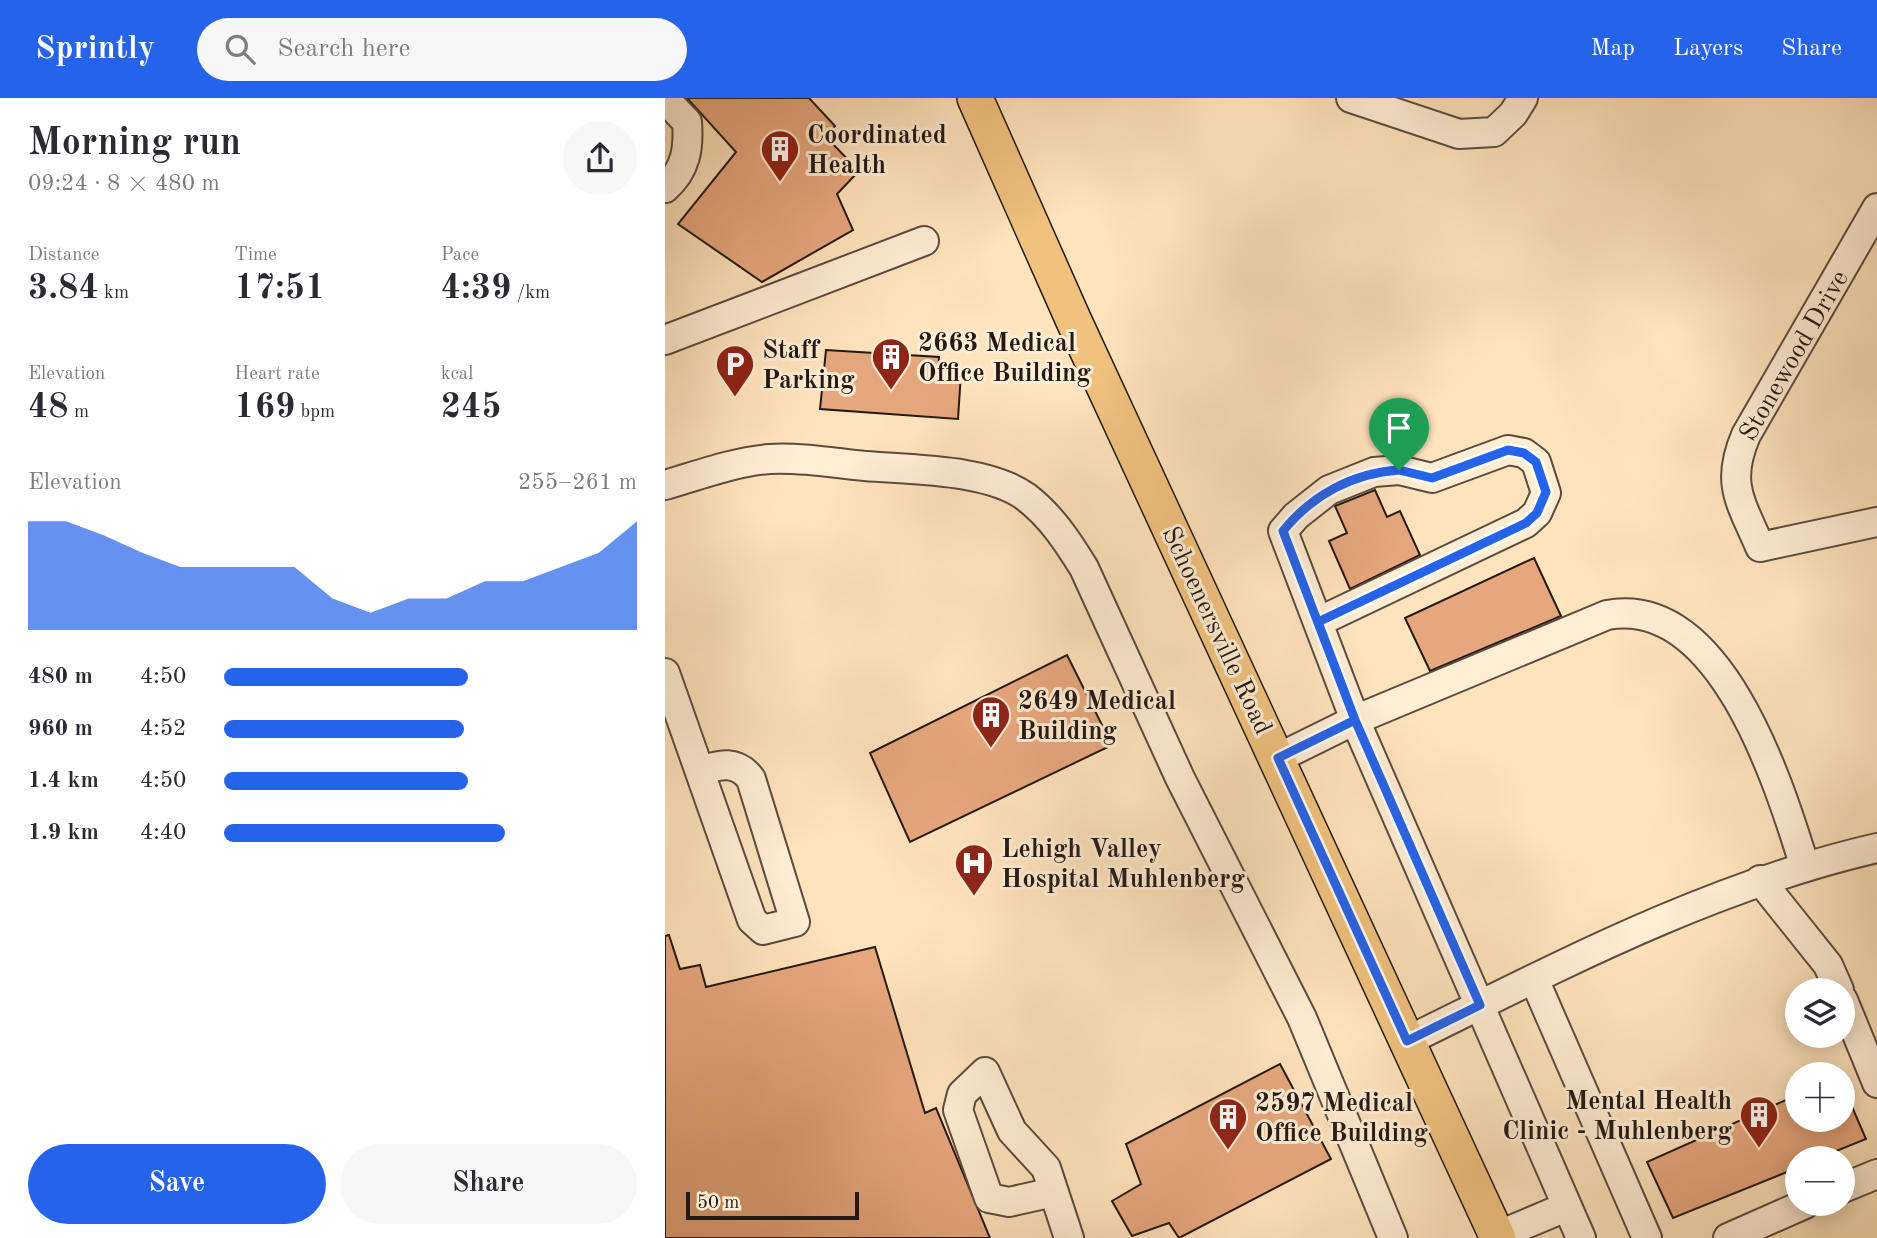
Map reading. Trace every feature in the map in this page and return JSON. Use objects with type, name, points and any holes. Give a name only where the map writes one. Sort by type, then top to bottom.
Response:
[{"type":"main road","name":"Schoenersville Road","points":[[975,98],[1073,319],[1498,1237]]},
{"type":"street","points":[[1351,98],[1459,134],[1494,132],[1513,114],[1523,98]]},
{"type":"street","points":[[665,99],[687,122],[689,149],[676,179],[665,188]]},
{"type":"street","name":"Stonewood Drive","points":[[1877,208],[1738,453],[1734,472],[1736,490],[1760,547],[1877,522]]},
{"type":"street","points":[[665,340],[924,241]]},
{"type":"street","points":[[1318,622],[1526,523],[1537,513],[1546,492],[1536,462],[1524,453],[1508,450],[1432,478],[1399,470],[1374,472],[1329,490],[1296,516],[1283,531],[1355,720],[1581,1238]]},
{"type":"street","points":[[665,485],[756,461],[803,460],[961,475],[1000,484],[1025,496],[1042,512],[1064,536],[1084,568],[1181,778],[1302,1018],[1393,1238]]},
{"type":"street","points":[[1278,758],[1355,720],[1607,615],[1630,611],[1649,614],[1709,657],[1742,707],[1779,783],[1805,867]]},
{"type":"street","points":[[665,673],[752,920],[763,930],[795,922],[751,779],[744,770],[733,765],[721,764],[700,771]]},
{"type":"street","points":[[1407,1041],[1613,940],[1761,880],[1866,850]]},
{"type":"street","points":[[1761,880],[1828,965],[1834,978]]},
{"type":"street","points":[[1534,979],[1647,1238]]},
{"type":"street","points":[[1855,1029],[1877,1083]]},
{"type":"street","points":[[1855,1183],[1877,1174]]},
{"type":"street","points":[[1054,1192],[1069,1238]]},
{"type":"street","points":[[1498,1237],[1566,1206]]},
{"type":"street","points":[[1728,1238],[1785,1213]]},
{"type":"building","name":"Coordinated Health","points":[[687,98],[809,98],[835,126],[825,136],[859,171],[837,194],[853,230],[762,282],[678,224],[736,152]]},
{"type":"building","name":"2663 Medical Office Building","points":[[826,350],[939,357],[938,372],[961,373],[958,419],[820,409]]},
{"type":"building","points":[[1375,490],[1387,517],[1400,511],[1420,555],[1350,589],[1329,541],[1347,533],[1335,506]]},
{"type":"building","points":[[1534,558],[1561,616],[1430,671],[1405,618]]},
{"type":"building","name":"2649 Medical Building","points":[[1067,655],[1112,745],[910,842],[870,753]]},
{"type":"building","points":[[669,935],[680,969],[700,965],[706,987],[875,947],[925,1113],[936,1108],[990,1238],[665,1238],[665,936]]},
{"type":"building","name":"2597 Medical Office Building","points":[[1280,1064],[1331,1159],[1179,1238],[1169,1223],[1132,1236],[1112,1201],[1141,1184],[1126,1144]]},
{"type":"building","name":"Mental Health Clinic - Muhlenberg","points":[[1785,1100],[1785,1132],[1855,1132],[1855,1114],[1866,1139],[1849,1146],[1785,1146],[1785,1173],[1673,1218],[1647,1162]]},
{"type":"place","name":"Coordinated Health","points":[[780,183]]},
{"type":"place","name":"2663 Medical Office Building","points":[[891,391]]},
{"type":"place","name":"Staff Parking","points":[[735,398]]},
{"type":"place","name":"2649 Medical Building","points":[[991,749]]},
{"type":"place","name":"Lehigh Valley Hospital Muhlenberg","points":[[974,897]]},
{"type":"place","name":"Mental Health Clinic - Muhlenberg","points":[[1759,1149]]},
{"type":"place","name":"2597 Medical Office Building","points":[[1228,1151]]},
{"type":"route","points":[[1399,470],[1374,472],[1329,490],[1296,516],[1283,531],[1355,720],[1278,758],[1407,1041],[1480,1005],[1355,720],[1318,622],[1526,523],[1542,506],[1546,492],[1536,462],[1524,453],[1508,450],[1497,451],[1432,478],[1399,470]]}]
